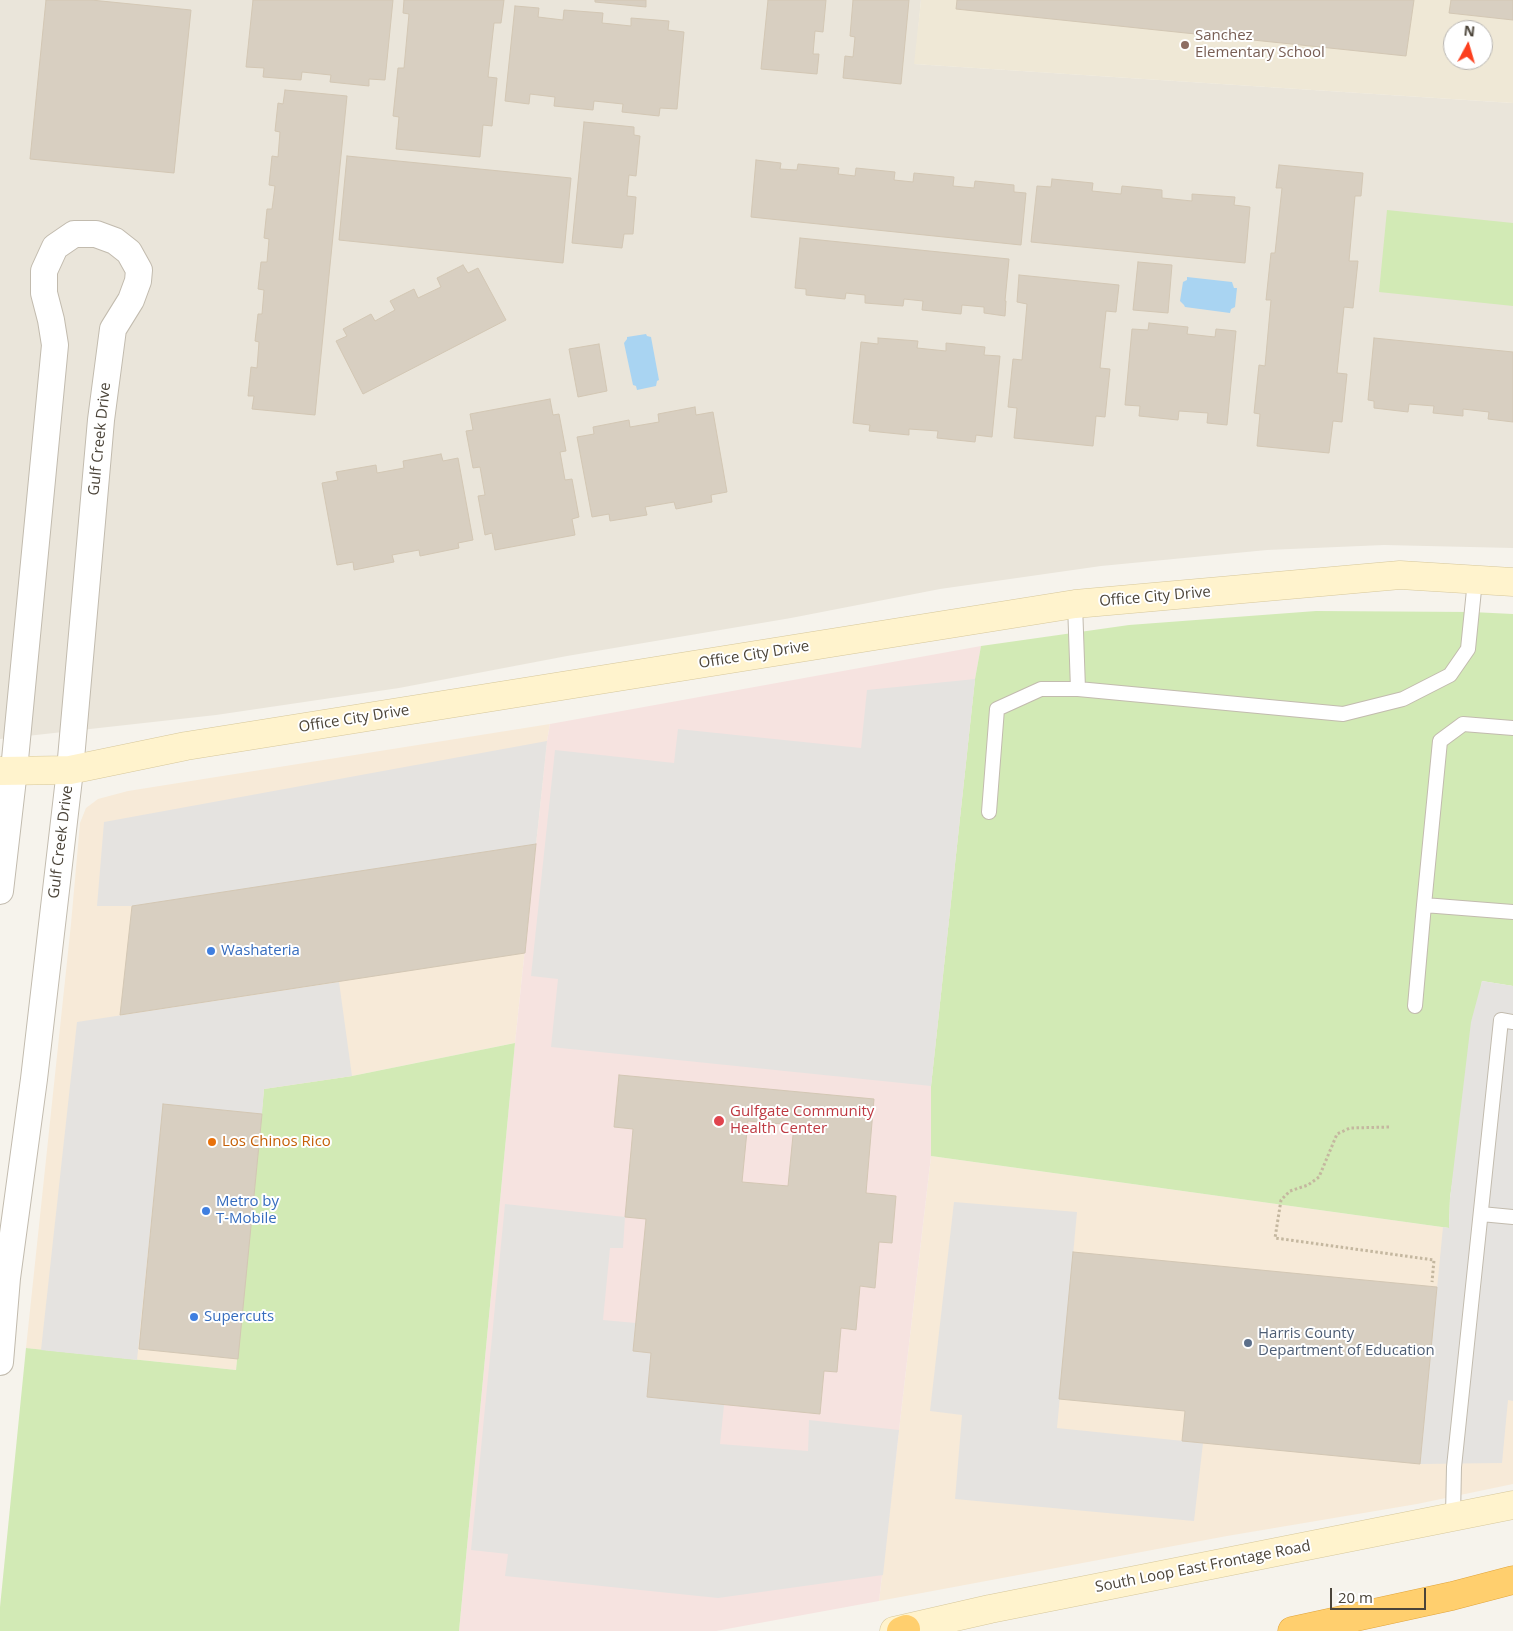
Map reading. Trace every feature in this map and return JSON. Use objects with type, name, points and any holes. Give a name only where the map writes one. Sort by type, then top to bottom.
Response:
[{"type":"highway","points":[[1292,1631],[1452,1596],[1513,1580]]},
{"type":"street","name":"Gulf Creek Drive","points":[[0,891],[7,771],[55,345],[44,293],[44,271],[55,247],[74,234],[96,234],[115,241],[129,252],[138,270],[138,281],[131,300],[113,329],[101,420],[70,770],[34,1079],[7,1278],[0,1362]]},
{"type":"street","name":"Office City Drive","points":[[7,771],[70,770],[186,746],[1075,604],[1400,575],[1513,582]]},
{"type":"street","name":"South Loop East Frontage Road","points":[[900,1630],[990,1609],[1513,1505]]},
{"type":"lane","points":[[989,812],[997,709],[1041,689],[1078,689],[1343,714],[1404,698],[1450,674],[1468,649],[1475,580]]},
{"type":"lane","points":[[1075,604],[1078,689]]},
{"type":"lane","points":[[1415,1006],[1440,741],[1463,724],[1513,728]]},
{"type":"lane","points":[[1424,905],[1513,912]]},
{"type":"lane","points":[[1453,1516],[1454,1467],[1502,1020],[1513,1022]]},
{"type":"lane","points":[[1481,1214],[1513,1217]]},
{"type":"path","points":[[1389,1127],[1350,1128],[1337,1134],[1319,1177],[1308,1185],[1290,1191],[1281,1200],[1275,1238],[1434,1260],[1432,1282]]},
{"type":"shaded area","points":[[0,0],[921,0],[915,64],[1513,103],[1513,548],[1384,545],[1267,550],[1101,566],[940,589],[791,618],[567,656],[399,688],[216,715],[0,739]]},
{"type":"shaded area","name":"Sanchez Elementary School","points":[[921,0],[1513,0],[1513,103],[914,64]]},
{"type":"shaded area","name":"Gulfgate Community Health Center","points":[[981,646],[975,679],[931,1086],[931,1156],[879,1601],[716,1631],[459,1631],[515,1043],[550,724]]},
{"type":"shaded area","points":[[975,679],[931,1086],[551,1047],[558,979],[531,976],[555,750],[674,763],[678,729],[861,748],[867,690]]},
{"type":"shaded area","points":[[550,724],[515,1043],[352,1076],[264,1090],[236,1370],[26,1348],[80,823],[86,808],[98,799],[128,791]]},
{"type":"shaded area","points":[[547,741],[536,844],[132,906],[97,906],[104,822]]},
{"type":"shaded area","points":[[1482,981],[1513,986],[1513,1401],[1508,1400],[1502,1463],[1420,1464],[1443,1227],[1449,1228],[1450,1198],[1471,1022]]},
{"type":"shaded area","points":[[339,982],[352,1076],[264,1089],[262,1114],[163,1104],[137,1360],[41,1350],[77,1022]]},
{"type":"shaded area","points":[[1513,986],[1513,1484],[1417,1504],[1227,1536],[879,1601],[931,1156],[1449,1228]]},
{"type":"shaded area","points":[[954,1202],[1077,1212],[1057,1428],[1203,1443],[1194,1521],[955,1499],[962,1415],[930,1411]]},
{"type":"shaded area","points":[[505,1204],[625,1217],[623,1248],[610,1248],[603,1320],[636,1323],[633,1351],[651,1353],[647,1397],[724,1405],[720,1444],[808,1451],[809,1420],[899,1430],[883,1575],[718,1598],[505,1576],[508,1554],[471,1550]]},
{"type":"green space","points":[[1387,210],[1513,223],[1513,306],[1379,292]]},
{"type":"green space","points":[[1316,611],[1513,614],[1513,986],[1482,981],[1450,1198],[1449,1228],[931,1156],[931,1086],[975,679],[981,646],[1129,625]]},
{"type":"green space","points":[[515,1043],[459,1631],[0,1631],[0,1607],[26,1348],[236,1370],[264,1089],[352,1076]]},
{"type":"water","points":[[1187,277],[1232,282],[1234,288],[1237,288],[1235,307],[1231,309],[1230,313],[1185,307],[1180,301],[1183,282],[1187,280]]},
{"type":"water","points":[[646,334],[651,337],[659,380],[656,386],[637,390],[636,386],[633,385],[624,343],[627,337]]},
{"type":"building","points":[[46,0],[91,0],[191,10],[174,173],[30,159]]},
{"type":"building","points":[[253,0],[393,0],[385,80],[369,79],[369,86],[330,82],[331,75],[302,72],[301,80],[263,77],[264,68],[246,67]]},
{"type":"building","points":[[404,0],[504,0],[501,23],[494,23],[488,77],[497,78],[492,126],[483,125],[480,157],[396,149],[399,117],[393,116],[398,68],[404,68],[409,14],[403,13]]},
{"type":"building","points":[[595,0],[646,0],[646,7],[595,2]]},
{"type":"building","points":[[768,0],[826,0],[823,32],[815,31],[813,54],[819,54],[817,74],[761,69]]},
{"type":"building","points":[[853,0],[909,0],[901,84],[843,78],[845,56],[853,57],[855,37],[850,36]]},
{"type":"building","points":[[957,0],[1414,0],[1406,56],[956,9]]},
{"type":"building","points":[[1451,0],[1513,0],[1513,20],[1449,13]]},
{"type":"building","points":[[515,6],[539,8],[538,17],[563,20],[564,10],[603,13],[602,23],[631,26],[631,18],[669,21],[668,30],[684,32],[677,109],[660,108],[659,116],[622,112],[623,104],[594,101],[593,110],[554,106],[555,97],[530,94],[529,104],[505,101]]},
{"type":"building","points":[[285,90],[347,96],[315,415],[252,409],[254,396],[248,396],[251,367],[257,368],[259,342],[255,341],[258,314],[262,314],[264,290],[258,289],[261,262],[267,262],[269,239],[264,238],[267,209],[272,209],[275,186],[269,185],[272,156],[278,157],[280,132],[275,131],[278,103],[283,104]]},
{"type":"building","points":[[584,122],[634,127],[634,135],[640,136],[636,176],[629,175],[627,196],[636,197],[633,234],[624,234],[622,248],[572,243]]},
{"type":"building","points":[[347,156],[571,178],[563,263],[339,240]]},
{"type":"building","points":[[756,160],[781,163],[780,169],[797,170],[798,164],[839,168],[838,174],[855,176],[856,168],[895,172],[894,180],[913,182],[914,173],[954,177],[953,186],[974,188],[975,181],[1014,185],[1014,192],[1026,193],[1021,245],[751,217]]},
{"type":"building","points":[[1279,165],[1363,173],[1361,196],[1355,196],[1349,261],[1358,261],[1353,308],[1344,307],[1337,373],[1347,374],[1342,422],[1333,421],[1329,453],[1257,446],[1260,414],[1254,413],[1259,365],[1265,366],[1271,300],[1266,300],[1271,253],[1275,253],[1282,188],[1276,188]]},
{"type":"building","points":[[1052,179],[1093,183],[1092,191],[1121,194],[1122,186],[1162,190],[1162,198],[1192,201],[1192,194],[1235,197],[1234,205],[1250,207],[1245,263],[1031,242],[1037,186],[1051,187]]},
{"type":"building","points":[[800,238],[1009,259],[1005,316],[984,313],[984,307],[962,305],[961,314],[922,310],[923,301],[904,299],[903,306],[865,303],[865,295],[846,293],[845,299],[806,295],[806,289],[795,288]]},
{"type":"building","points":[[1138,262],[1172,265],[1168,313],[1133,310]]},
{"type":"building","points":[[463,265],[468,273],[478,268],[506,320],[363,394],[336,341],[347,336],[343,329],[371,314],[375,321],[395,310],[390,301],[414,289],[418,298],[441,287],[437,278]]},
{"type":"building","points":[[1019,275],[1119,285],[1116,312],[1106,311],[1100,368],[1110,369],[1105,417],[1096,416],[1093,446],[1014,438],[1017,408],[1008,407],[1013,359],[1022,360],[1027,304],[1017,302]]},
{"type":"building","points":[[1149,323],[1188,327],[1187,334],[1215,337],[1216,329],[1236,331],[1227,425],[1207,423],[1208,413],[1179,411],[1178,420],[1139,416],[1140,406],[1125,405],[1132,329],[1148,330]]},
{"type":"building","points":[[878,338],[918,341],[917,348],[946,351],[946,343],[985,347],[984,355],[1000,356],[992,437],[976,435],[975,442],[937,438],[938,431],[909,429],[909,435],[869,431],[870,425],[853,423],[861,342],[878,344]]},
{"type":"building","points":[[1374,338],[1513,352],[1513,422],[1488,419],[1489,412],[1463,409],[1463,416],[1433,413],[1434,406],[1409,404],[1408,412],[1374,408],[1374,401],[1368,400]]},
{"type":"building","points":[[599,344],[607,391],[578,397],[569,349]]},
{"type":"building","points":[[550,399],[553,415],[559,414],[566,451],[560,452],[565,480],[572,479],[579,517],[572,519],[575,535],[495,550],[492,533],[485,535],[478,496],[485,495],[480,467],[473,468],[466,431],[473,430],[470,414]]},
{"type":"building","points":[[695,407],[696,415],[713,412],[727,492],[711,495],[712,502],[676,509],[674,502],[645,507],[647,515],[610,521],[609,514],[592,517],[577,437],[594,434],[593,427],[629,420],[630,427],[659,422],[658,414]]},
{"type":"building","points":[[441,454],[443,461],[458,458],[473,540],[458,543],[459,548],[420,556],[419,550],[392,555],[394,562],[354,570],[353,562],[337,565],[322,483],[338,480],[336,472],[376,465],[377,473],[404,468],[403,461]]},
{"type":"building","points":[[536,844],[525,953],[120,1015],[132,906]]},
{"type":"building","points":[[619,1075],[874,1099],[866,1193],[896,1196],[892,1243],[879,1242],[875,1288],[860,1286],[856,1330],[841,1328],[837,1372],[824,1371],[820,1414],[647,1397],[651,1353],[633,1351],[646,1219],[625,1217],[633,1129],[614,1127]],"holes":[[[748,1121],[794,1125],[788,1186],[742,1182]]]},
{"type":"building","points":[[163,1104],[262,1114],[238,1359],[139,1349]]},
{"type":"building","name":"Harris County Department of Education","points":[[1073,1252],[1437,1287],[1420,1464],[1182,1441],[1185,1411],[1059,1399]]},
{"type":"place","name":"Sanchez Elementary School","points":[[1185,45]]},
{"type":"place","name":"Washateria","points":[[211,951]]},
{"type":"place","name":"Gulfgate Community Health Center","points":[[719,1121]]},
{"type":"place","name":"Los Chinos Rico","points":[[212,1142]]},
{"type":"place","name":"Metro by T-Mobile","points":[[206,1211]]},
{"type":"place","name":"Supercuts","points":[[194,1317]]},
{"type":"place","name":"Harris County Department of Education","points":[[1248,1343]]}]
